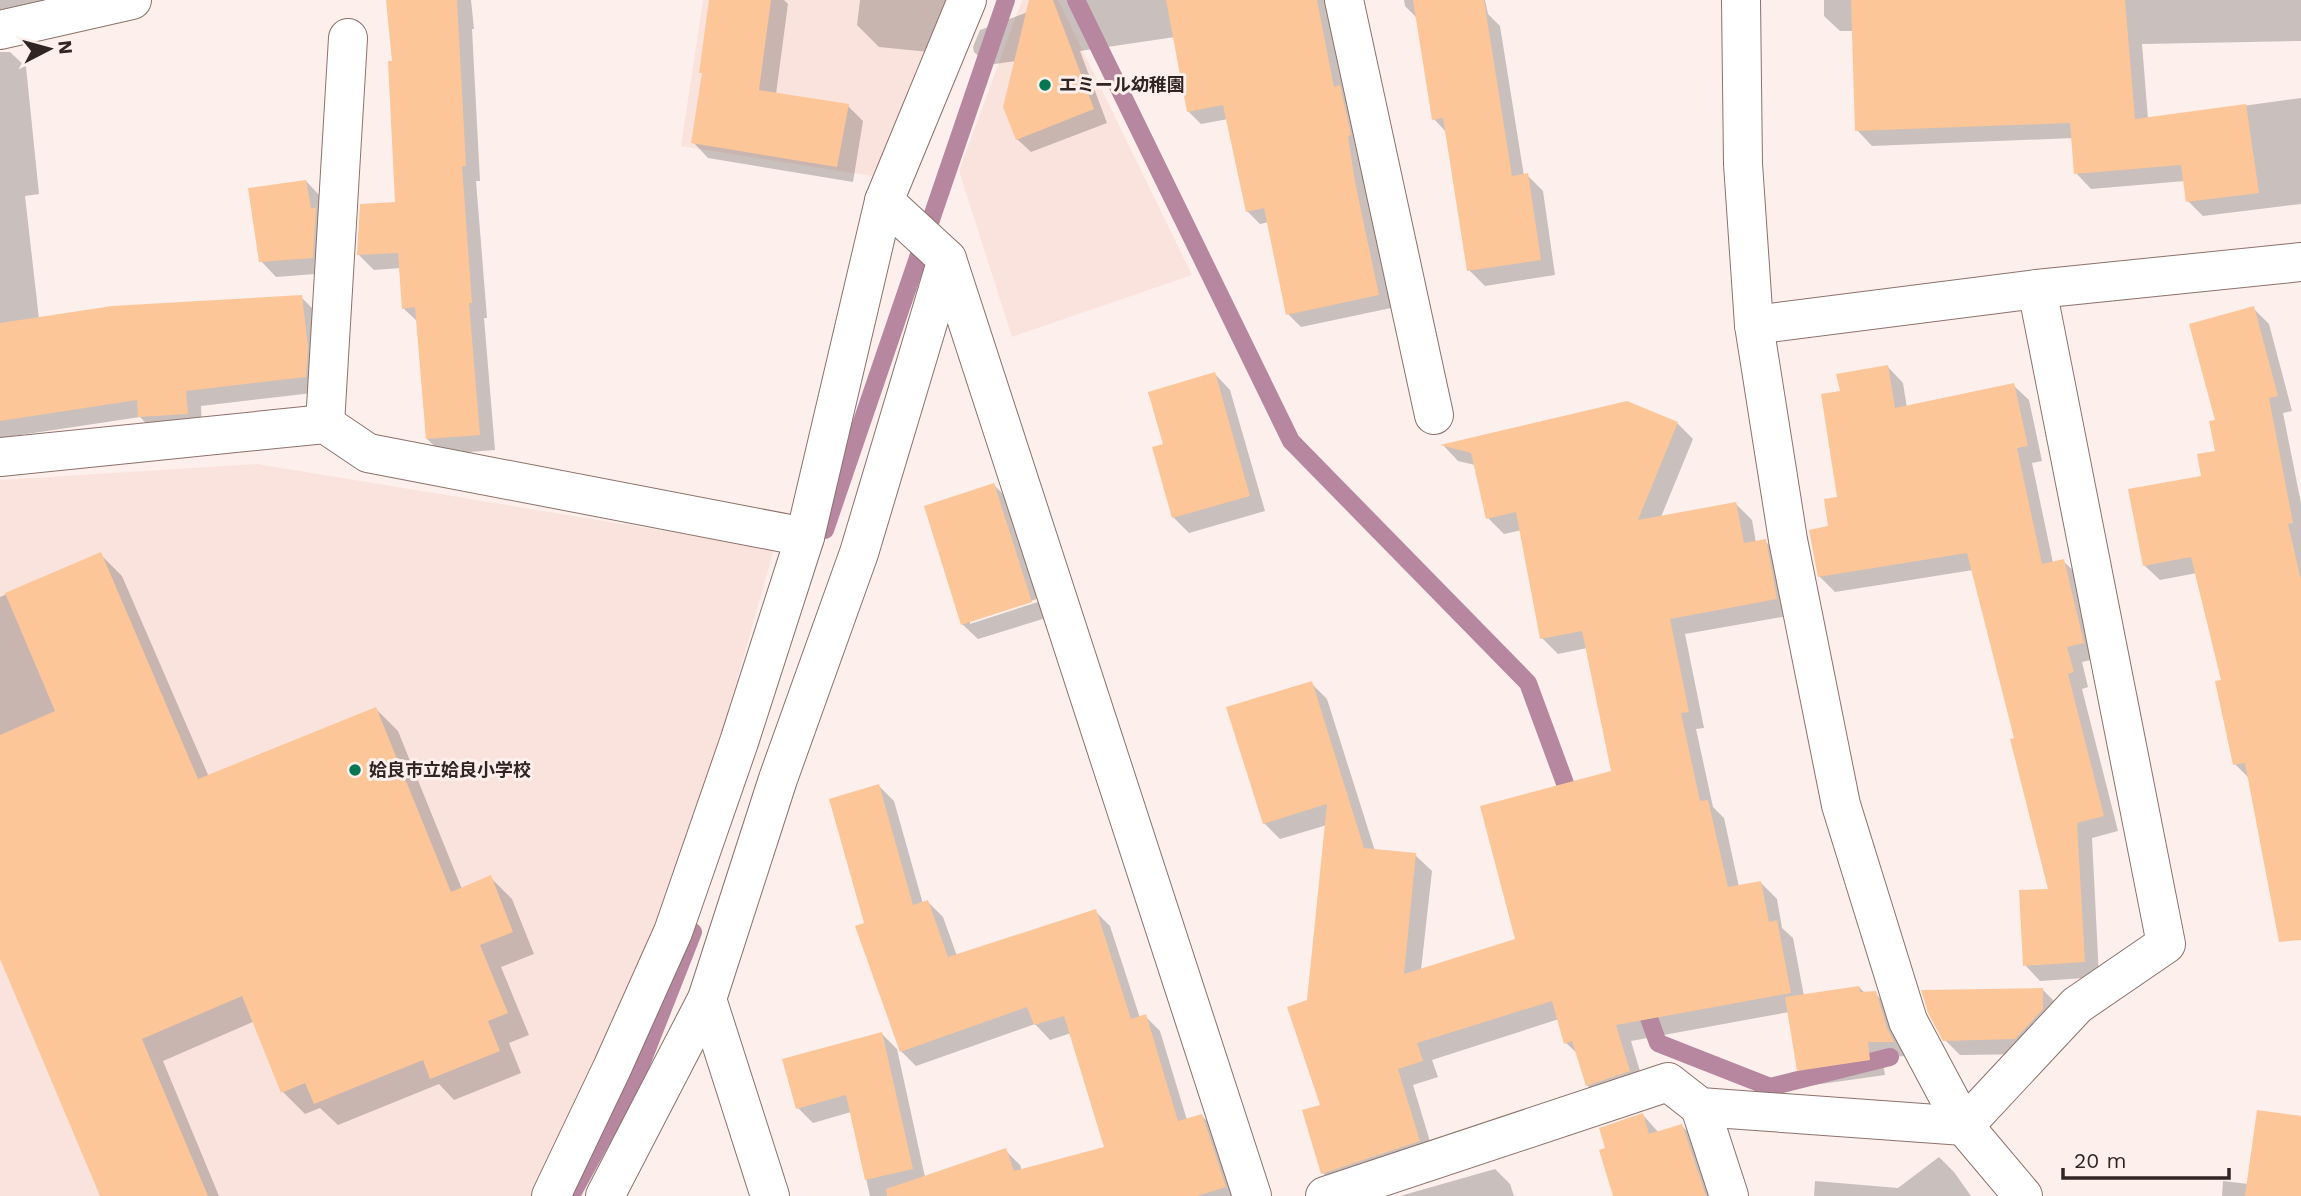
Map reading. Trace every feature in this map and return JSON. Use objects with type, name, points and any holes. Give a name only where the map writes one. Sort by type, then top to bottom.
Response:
[{"type":"street","points":[[0,30],[132,0]]},
{"type":"street","points":[[551,1196],[673,932],[739,742],[805,537],[884,201],[967,0]]},
{"type":"street","points":[[1344,0],[1434,415]]},
{"type":"street","points":[[1741,0],[1742,164],[1754,324],[1788,540],[1841,805],[1908,1021],[1964,1126],[2023,1196]]},
{"type":"street","points":[[325,424],[348,38]]},
{"type":"street","points":[[884,201],[947,259],[1252,1196]]},
{"type":"street","points":[[605,1196],[706,999],[778,779],[859,553],[947,259]]},
{"type":"street","points":[[1754,324],[2037,289],[2301,262]]},
{"type":"street","points":[[1964,1126],[2077,1005],[2166,944],[2037,289]]},
{"type":"street","points":[[0,457],[325,424],[368,453],[805,537]]},
{"type":"street","points":[[706,999],[770,1196]]},
{"type":"street","points":[[1325,1196],[1668,1082],[1700,1107],[1730,1196]]},
{"type":"street","points":[[1700,1107],[1964,1126]]},
{"type":"shaded area","points":[[703,0],[946,0],[878,177],[681,146]]},
{"type":"shaded area","name":"エミール幼稚園","points":[[1022,0],[1058,0],[1192,275],[1012,337],[959,171]]},
{"type":"shaded area","name":"姶良市立姶良小学校","points":[[257,464],[774,549],[683,855],[599,1063],[540,1182],[530,1196],[0,1196],[0,480]]},
{"type":"building","points":[[386,0],[457,0],[466,166],[462,166],[472,303],[469,303],[480,435],[426,439],[415,307],[402,309],[398,253],[357,255],[360,204],[395,202],[388,61],[392,61]]},
{"type":"building","points":[[709,0],[771,0],[759,90],[849,104],[837,167],[691,143],[702,73],[699,73]]},
{"type":"building","points":[[1029,0],[1053,0],[1094,109],[1016,140],[1003,107]]},
{"type":"building","points":[[1166,0],[1317,0],[1334,87],[1340,85],[1351,135],[1348,136],[1355,182],[1379,295],[1286,315],[1264,208],[1246,212],[1223,105],[1187,112]]},
{"type":"building","points":[[1413,0],[1484,0],[1512,176],[1528,173],[1541,260],[1467,271],[1443,118],[1432,120]]},
{"type":"building","points":[[1851,0],[2125,0],[2135,119],[2246,104],[2259,193],[2186,202],[2181,165],[2074,174],[2070,123],[1855,131]]},
{"type":"building","points":[[306,180],[311,208],[316,208],[313,258],[259,262],[248,188]]},
{"type":"building","points":[[302,295],[308,347],[306,377],[186,391],[188,414],[138,417],[137,400],[0,421],[0,323],[112,306]]},
{"type":"building","points":[[2254,306],[2278,396],[2269,398],[2293,523],[2288,524],[2301,580],[2301,940],[2279,942],[2245,763],[2233,765],[2215,681],[2221,680],[2191,557],[2143,566],[2128,489],[2201,476],[2197,454],[2215,451],[2209,421],[2215,420],[2189,324]]},
{"type":"building","points":[[1888,365],[1895,408],[2014,383],[2028,446],[2017,448],[2042,564],[2064,559],[2084,643],[2067,647],[2074,672],[2068,674],[2104,816],[2077,823],[2085,962],[2023,966],[2019,890],[2048,889],[2010,739],[2014,738],[1967,553],[1818,577],[1809,530],[1828,526],[1824,499],[1837,497],[1821,394],[1840,391],[1836,374]]},
{"type":"building","points":[[1215,372],[1250,496],[1172,518],[1152,447],[1163,444],[1148,392]]},
{"type":"building","points":[[1627,401],[1678,422],[1638,520],[1736,502],[1744,543],[1766,539],[1777,599],[1670,619],[1689,712],[1681,713],[1700,801],[1708,800],[1728,887],[1761,881],[1769,922],[1777,920],[1791,993],[1616,1025],[1630,1071],[1586,1086],[1572,1041],[1564,1044],[1552,1001],[1417,1043],[1423,1061],[1398,1069],[1420,1141],[1321,1174],[1302,1110],[1320,1105],[1287,1007],[1307,1000],[1327,804],[1263,824],[1226,707],[1312,681],[1364,848],[1416,853],[1404,974],[1515,939],[1480,806],[1611,771],[1582,631],[1540,639],[1516,512],[1486,519],[1471,453],[1440,445]]},
{"type":"building","points":[[994,483],[1032,602],[961,625],[924,506]]},
{"type":"building","points":[[101,552],[198,779],[376,707],[451,892],[491,875],[513,932],[480,945],[508,1013],[488,1021],[500,1051],[430,1079],[423,1060],[314,1104],[305,1083],[281,1093],[242,996],[142,1039],[208,1196],[100,1196],[0,959],[0,735],[55,711],[5,593]]},
{"type":"building","points":[[879,784],[913,905],[928,900],[948,957],[1096,909],[1131,1019],[1146,1014],[1178,1121],[1202,1114],[1226,1187],[1197,1196],[887,1196],[886,1189],[1006,1148],[1014,1171],[1104,1147],[1064,1016],[1034,1025],[1027,1007],[900,1052],[855,926],[864,923],[829,799]]},
{"type":"building","points":[[1859,986],[1860,992],[1876,991],[1894,1042],[1868,1042],[1870,1060],[1797,1071],[1785,997]]},
{"type":"building","points":[[2043,988],[2043,1009],[2015,1039],[1943,1041],[1928,1013],[1921,990]]},
{"type":"building","points":[[882,1032],[913,1169],[865,1180],[846,1095],[796,1109],[782,1059]]},
{"type":"building","points":[[2257,1110],[2301,1116],[2301,1196],[2245,1196]]},
{"type":"building","points":[[1643,1113],[1649,1134],[1682,1124],[1706,1196],[1613,1196],[1599,1150],[1605,1148],[1599,1128]]},
{"type":"waterway","points":[[825,530],[1006,0]]},
{"type":"waterway","points":[[1076,0],[1291,441],[1528,683],[1573,805]]},
{"type":"waterway","points":[[573,1192],[636,1077],[693,932]]},
{"type":"waterway","points":[[1641,996],[1658,1043],[1770,1087],[1890,1057]]},
{"type":"place","name":"エミール幼稚園","points":[[1045,85]]},
{"type":"place","name":"姶良市立姶良小学校","points":[[355,770]]}]
